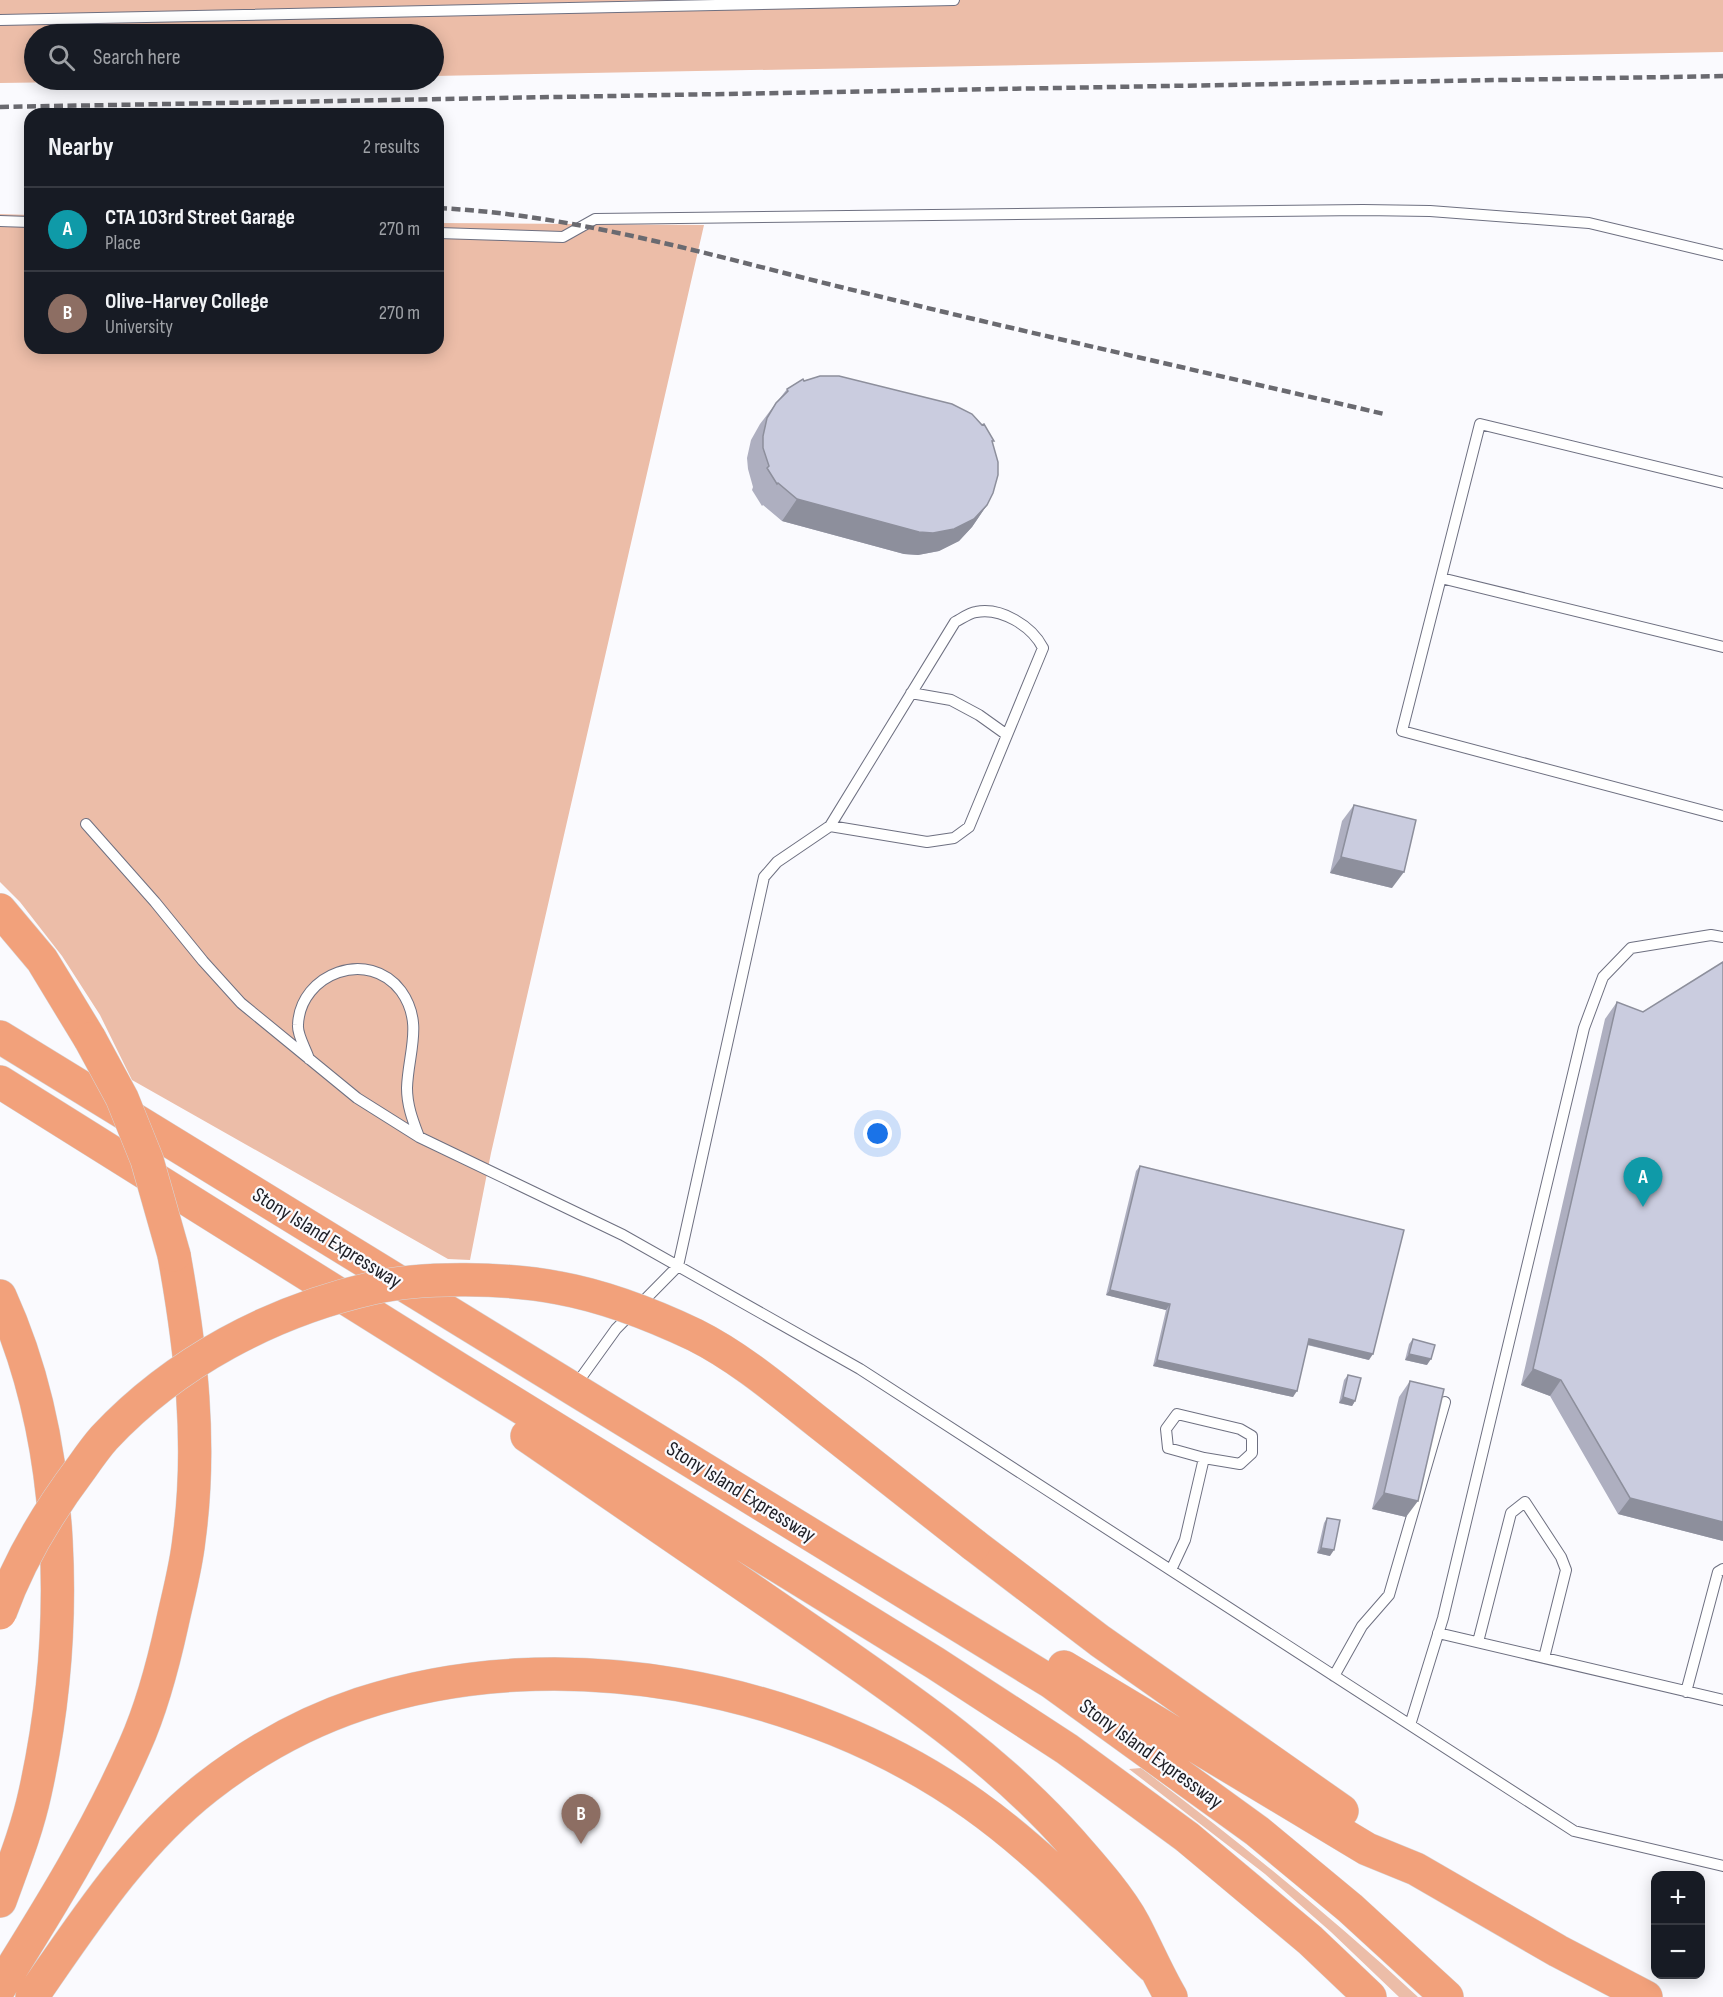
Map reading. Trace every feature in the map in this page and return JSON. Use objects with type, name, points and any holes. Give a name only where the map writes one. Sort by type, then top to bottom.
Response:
[{"type":"highway","points":[[0,909],[42,960],[90,1039],[122,1098],[147,1160],[174,1255],[187,1331],[193,1391],[194,1482],[189,1540],[167,1646],[136,1744],[92,1834],[0,1987]]},
{"type":"highway","name":"Stony Island Expressway","points":[[0,1037],[1051,1682],[1257,1831],[1350,1908],[1447,1997]]},
{"type":"highway","name":"Stony Island Expressway","points":[[0,1082],[935,1663],[1067,1749],[1187,1837],[1310,1940],[1370,1997]]},
{"type":"highway","points":[[0,1613],[11,1583],[36,1534],[103,1439],[150,1395],[202,1358],[253,1329],[315,1305],[375,1287],[431,1281],[494,1281],[559,1287],[616,1303],[696,1336],[736,1360],[1100,1641],[1372,1833],[1416,1869]]},
{"type":"highway","points":[[0,1296],[27,1367],[42,1432],[51,1482],[57,1550],[58,1615],[47,1737],[20,1845],[0,1901]]},
{"type":"highway","points":[[457,1368],[511,1425],[917,1705],[994,1767],[1041,1809],[1104,1882],[1133,1923],[1171,1997]]},
{"type":"highway","points":[[798,1527],[885,1559],[1366,1849],[1416,1869],[1558,1951],[1646,1997]]},
{"type":"highway","points":[[32,1997],[125,1868],[168,1820],[209,1785],[262,1749],[313,1723],[359,1704],[413,1689],[463,1680],[514,1675],[576,1675],[684,1685],[736,1696],[792,1712],[840,1730],[931,1777],[973,1804],[1020,1839],[1154,1967]]},
{"type":"highway","points":[[1558,1951],[1630,1997]]},
{"type":"lane","points":[[0,20],[954,0]]},
{"type":"lane","points":[[444,233],[563,237],[595,219],[1385,210],[1430,211],[1589,223],[1723,255]]},
{"type":"lane","points":[[0,221],[24,222]]},
{"type":"lane","points":[[1723,483],[1480,424],[1402,732],[1723,816]]},
{"type":"lane","points":[[1441,578],[1723,647]]},
{"type":"lane","points":[[573,1388],[615,1329],[678,1266],[764,877],[777,862],[830,826],[955,622],[975,612],[997,612],[1020,623],[1037,636],[1043,648],[969,827],[954,838],[927,842],[830,826]]},
{"type":"lane","points":[[911,693],[951,700],[979,715],[1007,735]]},
{"type":"lane","points":[[86,824],[241,1003],[357,1098],[419,1137],[623,1235],[860,1369],[1574,1831],[1723,1866]]},
{"type":"lane","points":[[1410,1725],[1438,1633],[1584,1028],[1603,977],[1631,948],[1711,935],[1723,937]]},
{"type":"lane","points":[[310,1060],[297,1027],[301,1005],[312,989],[332,973],[355,968],[381,973],[400,990],[411,1009],[415,1034],[407,1089],[409,1110],[419,1137]]},
{"type":"lane","points":[[1334,1676],[1362,1626],[1389,1595],[1445,1402]]},
{"type":"lane","points":[[1177,1414],[1240,1429],[1252,1436],[1252,1453],[1240,1464],[1204,1458],[1168,1448],[1166,1429],[1177,1414]]},
{"type":"lane","points":[[1171,1570],[1185,1540],[1204,1458]]},
{"type":"lane","points":[[1478,1642],[1512,1513],[1525,1502],[1562,1557],[1566,1570],[1544,1658]]},
{"type":"lane","points":[[1686,1692],[1718,1572],[1723,1569]]},
{"type":"lane","points":[[1438,1633],[1723,1700]]},
{"type":"shaded area","points":[[0,0],[1723,0],[1723,52],[444,76],[444,24],[24,24],[24,83],[0,83]]},
{"type":"shaded area","points":[[0,214],[24,215],[24,354],[444,354],[444,223],[704,225],[491,1153],[470,1260],[448,1259],[132,1080],[100,1015],[62,956],[20,902],[0,882]]},
{"type":"shaded area","points":[[1141,1768],[1282,1879],[1418,1997],[1399,1997],[1331,1932],[1265,1874],[1129,1769]]},
{"type":"building","points":[[820,376],[839,376],[952,404],[972,414],[982,425],[984,424],[994,441],[992,441],[998,462],[998,475],[987,505],[974,519],[954,529],[933,533],[919,532],[797,499],[777,484],[767,468],[769,466],[763,448],[767,418],[776,403],[788,391],[787,389],[803,379],[804,381]]},
{"type":"building","points":[[1354,805],[1416,820],[1404,872],[1341,857]]},
{"type":"building","points":[[1723,962],[1723,1522],[1630,1498],[1561,1380],[1533,1369],[1617,1002],[1643,1012]]},
{"type":"building","points":[[1140,1166],[1404,1230],[1373,1354],[1309,1339],[1297,1391],[1157,1360],[1170,1304],[1110,1290]]},
{"type":"building","points":[[1413,1339],[1435,1345],[1431,1359],[1409,1354]]},
{"type":"building","points":[[1348,1375],[1361,1378],[1355,1401],[1343,1397]]},
{"type":"building","points":[[1410,1381],[1444,1389],[1418,1501],[1384,1493]]},
{"type":"building","points":[[1327,1518],[1340,1520],[1334,1550],[1321,1548]]},
{"type":"railway","points":[[0,107],[1723,76]]},
{"type":"railway","points":[[444,208],[544,219],[649,240],[923,307],[1384,414]]},
{"type":"place","name":"CTA 103rd Street Garage","points":[[1643,1207]]},
{"type":"place","name":"Olive-Harvey College","points":[[581,1844]]}]
